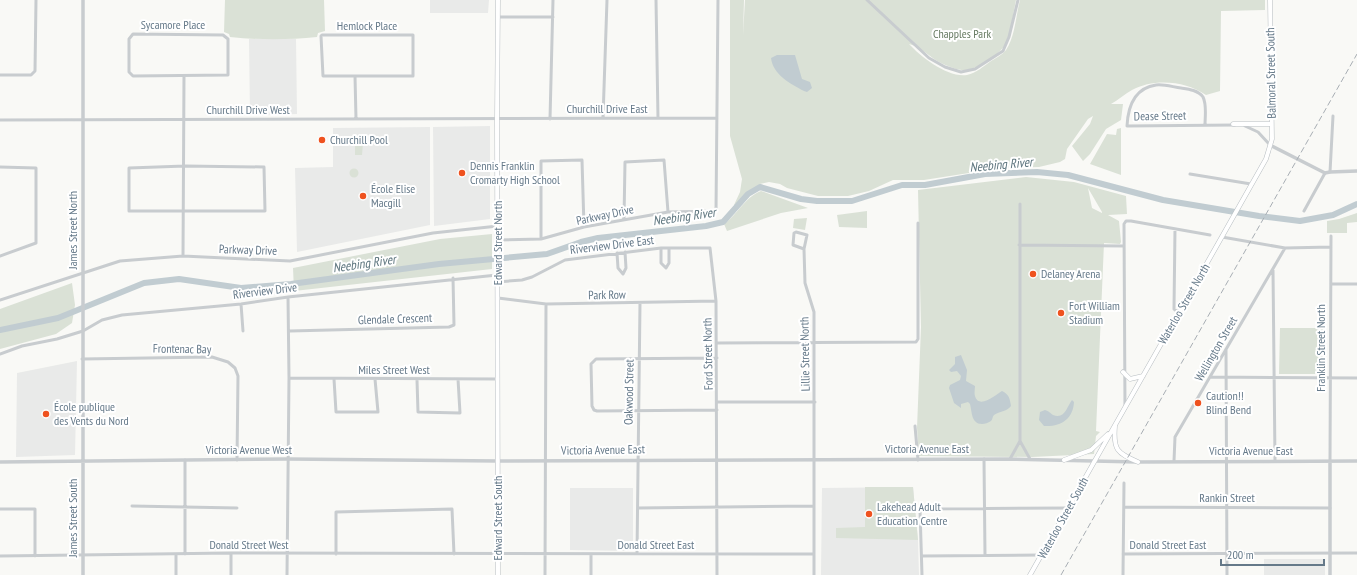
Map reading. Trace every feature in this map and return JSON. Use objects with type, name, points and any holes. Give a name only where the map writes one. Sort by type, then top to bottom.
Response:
[{"type":"main road","name":"Edward Street North","points":[[498,0],[498,461]]},
{"type":"main road","name":"Balmoral Street South","points":[[1270,0],[1270,145]]},
{"type":"main road","points":[[1233,124],[1271,124]]},
{"type":"main road","name":"Waterloo Street North","points":[[1095,460],[1266,159],[1270,145]]},
{"type":"main road","points":[[1123,372],[1130,378],[1143,376]]},
{"type":"main road","points":[[1064,460],[1091,450],[1116,424]]},
{"type":"main road","points":[[1116,424],[1115,443],[1117,449],[1122,455],[1138,462]]},
{"type":"main road","name":"Waterloo Street South","points":[[1030,575],[1095,460]]},
{"type":"main road","name":"Edward Street South","points":[[498,461],[498,575]]},
{"type":"street","points":[[0,75],[31,75],[35,71],[36,0]]},
{"type":"street","name":"James Street North","points":[[83,0],[83,461]]},
{"type":"street","points":[[550,119],[553,0]]},
{"type":"street","points":[[603,118],[607,0]]},
{"type":"street","points":[[656,0],[658,118]]},
{"type":"street","points":[[717,118],[718,0]]},
{"type":"street","points":[[867,0],[929,58],[945,67],[961,72],[975,69],[1003,50],[1009,37],[1018,0]]},
{"type":"street","points":[[498,17],[553,18]]},
{"type":"street","name":"Sycamore Place","points":[[133,34],[227,36],[228,75],[184,76],[130,75],[130,36],[133,34]]},
{"type":"street","name":"Hemlock Place","points":[[413,35],[413,76],[355,76],[322,76],[321,36],[413,35]]},
{"type":"street","points":[[183,256],[185,166],[184,76]]},
{"type":"street","points":[[355,76],[356,119]]},
{"type":"street","name":"Dease Street","points":[[1206,125],[1205,104],[1201,94],[1194,90],[1166,86],[1157,85],[1142,91],[1132,102],[1127,114],[1127,126],[1206,125],[1233,124],[1246,126],[1258,132],[1270,145]]},
{"type":"street","points":[[1330,172],[1333,116]]},
{"type":"street","name":"Churchill Drive East","points":[[497,120],[717,118]]},
{"type":"street","name":"Parkway Drive","points":[[498,240],[541,239],[584,227],[668,212],[716,211],[717,118]]},
{"type":"street","name":"Churchill Drive West","points":[[0,120],[497,120]]},
{"type":"street","points":[[1270,145],[1325,173],[1357,171]]},
{"type":"street","points":[[541,239],[542,161],[582,160],[584,227]]},
{"type":"street","points":[[624,220],[625,162],[664,160],[668,212]]},
{"type":"street","points":[[185,166],[264,167],[264,211],[184,211],[129,211],[129,168],[185,166]]},
{"type":"street","points":[[0,167],[36,168],[36,243],[0,256]]},
{"type":"street","points":[[1304,211],[1325,173]]},
{"type":"street","points":[[1190,174],[1251,184]]},
{"type":"street","points":[[1020,204],[1020,441],[1030,459]]},
{"type":"street","points":[[1125,408],[1123,372],[1124,224],[1126,221],[1210,235]]},
{"type":"street","points":[[717,343],[916,342],[918,338],[918,223]]},
{"type":"street","name":"Parkway Drive","points":[[0,300],[120,261],[183,256],[294,260],[433,233],[498,226]]},
{"type":"street","points":[[1175,229],[1174,309],[1179,313]]},
{"type":"street","name":"Lillie Street North","points":[[804,249],[793,245],[794,233],[796,232],[807,235],[804,249],[806,283],[814,312],[814,575]]},
{"type":"street","name":"Franklin Street North","points":[[1330,461],[1331,236]]},
{"type":"street","points":[[1222,237],[1285,248],[1331,247]]},
{"type":"street","points":[[1019,245],[1124,246]]},
{"type":"street","points":[[661,248],[661,263],[666,268],[669,263],[669,248]]},
{"type":"street","name":"Riverview Drive East","points":[[498,282],[522,280],[532,277],[565,260],[661,248],[710,248]]},
{"type":"street","name":"Ford Street North","points":[[710,248],[716,301],[717,343],[717,575]]},
{"type":"street","name":"Wellington Street","points":[[1174,461],[1175,437],[1285,248]]},
{"type":"street","points":[[617,253],[618,268],[622,274],[624,274],[626,268],[625,252]]},
{"type":"street","points":[[1273,268],[1275,379],[1274,461]]},
{"type":"street","name":"Riverview Drive","points":[[0,354],[22,346],[57,339],[83,331],[102,320],[122,315],[241,304],[497,272]]},
{"type":"street","name":"Glendale Crescent","points":[[290,331],[449,327],[454,325],[453,278]]},
{"type":"street","points":[[1330,284],[1357,284]]},
{"type":"street","points":[[287,575],[287,460],[290,378],[288,297]]},
{"type":"street","name":"Park Row","points":[[498,298],[546,304],[716,301]]},
{"type":"street","name":"Oakwood Street","points":[[638,554],[637,410],[640,303]]},
{"type":"street","points":[[241,304],[244,331]]},
{"type":"street","points":[[545,575],[546,304]]},
{"type":"street","points":[[1226,348],[1227,575]]},
{"type":"street","name":"Frontenac Bay","points":[[82,359],[201,356],[228,362],[235,368],[238,376],[236,460]]},
{"type":"street","points":[[717,358],[596,359],[591,364],[592,406],[594,410],[717,410]]},
{"type":"street","name":"Miles Street West","points":[[290,378],[417,380],[498,379]]},
{"type":"street","points":[[1210,378],[1357,378]]},
{"type":"street","points":[[334,379],[336,412],[378,412],[375,379]]},
{"type":"street","points":[[417,380],[418,412],[460,413],[458,379]]},
{"type":"street","points":[[717,402],[815,402]]},
{"type":"street","points":[[915,426],[918,460]]},
{"type":"street","points":[[1010,459],[1020,441]]},
{"type":"street","points":[[984,459],[986,508],[985,555]]},
{"type":"street","name":"Victoria Avenue East","points":[[498,461],[984,459],[1138,462],[1357,461]]},
{"type":"street","points":[[184,554],[185,460]]},
{"type":"street","name":"Victoria Avenue West","points":[[0,462],[185,460],[498,461]]},
{"type":"street","name":"James Street South","points":[[83,461],[83,575]]},
{"type":"street","points":[[1330,461],[1330,575]]},
{"type":"street","points":[[1123,575],[1124,483]]},
{"type":"street","points":[[132,506],[236,508]]},
{"type":"street","points":[[638,508],[813,506]]},
{"type":"street","name":"Rankin Street","points":[[1124,507],[1330,508]]},
{"type":"street","points":[[922,575],[920,510],[924,508],[1069,508]]},
{"type":"street","points":[[0,509],[35,509],[35,556]]},
{"type":"street","points":[[336,554],[336,512],[452,509],[454,554]]},
{"type":"street","name":"Donald Street East","points":[[498,555],[717,553],[814,554]]},
{"type":"street","name":"Donald Street East","points":[[1123,554],[1357,553]]},
{"type":"street","points":[[176,554],[176,575]]},
{"type":"street","name":"Donald Street West","points":[[0,556],[176,554],[498,555]]},
{"type":"street","points":[[231,554],[231,575]]},
{"type":"street","points":[[591,554],[591,575]]},
{"type":"street","points":[[922,556],[1042,555]]},
{"type":"shaded area","points":[[430,0],[489,0],[488,13],[430,13]]},
{"type":"shaded area","points":[[249,39],[296,39],[297,114],[250,115]]},
{"type":"shaded area","points":[[777,55],[795,55],[802,79],[810,82],[812,88],[807,92],[804,91],[783,78],[772,64],[771,58]]},
{"type":"shaded area","name":"Dennis Franklin Cromarty High School","points":[[490,126],[490,219],[434,226],[433,127]]},
{"type":"shaded area","name":"École Elise Macgill","points":[[430,127],[430,225],[297,252],[295,168],[333,167],[333,128]]},
{"type":"shaded area","points":[[961,355],[967,370],[966,381],[975,386],[975,395],[977,400],[980,402],[988,400],[1002,391],[1008,395],[1010,399],[1011,406],[994,415],[992,420],[988,423],[982,424],[974,420],[970,404],[968,402],[961,404],[961,408],[954,403],[949,388],[950,385],[960,380],[961,376],[957,371],[951,372],[949,370],[955,364],[955,357]]},
{"type":"shaded area","name":"École publique des Vents du Nord","points":[[77,361],[75,455],[16,457],[17,373]]},
{"type":"shaded area","points":[[1072,400],[1074,402],[1073,408],[1069,417],[1065,421],[1056,425],[1044,426],[1039,420],[1040,412],[1045,410],[1053,415],[1060,416],[1065,412]]},
{"type":"shaded area","name":"Lakehead Adult Education Centre","points":[[913,487],[918,540],[919,575],[821,575],[822,488]]},
{"type":"shaded area","points":[[570,488],[633,488],[633,551],[570,550]]},
{"type":"shaded area","points":[[1264,559],[1325,559],[1325,575],[1264,575]]},
{"type":"green space","points":[[225,0],[324,0],[325,31],[318,33],[317,37],[295,39],[230,37],[229,34],[224,32]]},
{"type":"green space","name":"Chapples Park","points":[[730,0],[744,0],[743,35],[745,0],[1016,0],[1005,45],[994,57],[977,67],[961,70],[946,65],[909,44],[920,55],[935,66],[960,75],[967,75],[977,71],[1006,50],[1013,32],[1020,0],[1265,0],[1265,10],[1221,11],[1220,91],[1206,95],[1198,90],[1180,84],[1170,83],[1150,84],[1132,90],[1111,104],[1123,104],[1121,120],[1106,129],[1090,154],[1083,161],[1072,146],[1090,124],[1093,116],[1088,119],[1067,149],[1065,159],[1060,162],[1039,167],[1001,168],[924,180],[893,180],[869,191],[848,196],[818,196],[769,182],[760,184],[760,187],[748,194],[734,211],[734,205],[740,192],[742,179],[730,136]]},
{"type":"green space","points":[[1121,128],[1121,175],[1090,164],[1107,134],[1116,135],[1117,129]]},
{"type":"green space","points":[[355,143],[363,143],[362,155],[355,155]]},
{"type":"green space","points":[[354,168],[359,173],[354,178],[349,173]]},
{"type":"green space","points":[[1026,177],[1074,182],[1126,196],[1127,214],[1108,215],[1119,221],[1121,242],[1120,244],[1104,243],[1096,431],[1100,432],[1096,436],[1094,454],[1032,457],[919,456],[917,428],[921,327],[918,190]],"holes":[[[1088,188],[1102,212],[1092,208]]]},
{"type":"green space","points":[[761,191],[808,208],[781,213],[727,231],[724,224],[750,197]]},
{"type":"green space","points":[[867,211],[867,228],[839,227],[837,215]]},
{"type":"green space","points":[[1357,213],[1357,222],[1347,223],[1347,233],[1327,233],[1327,221]]},
{"type":"green space","points":[[807,218],[805,230],[793,228],[794,219]]},
{"type":"green space","points":[[492,234],[492,269],[294,291],[293,268],[440,239]]},
{"type":"green space","points":[[72,283],[75,305],[72,323],[56,334],[0,349],[0,309]]},
{"type":"green space","points":[[1280,328],[1325,328],[1325,374],[1279,374]]},
{"type":"green space","points":[[865,487],[913,487],[918,540],[836,538],[836,528],[865,527]]},
{"type":"waterway","name":"Neebing River","points":[[0,330],[58,318],[144,283],[179,279],[241,288],[291,284],[439,264],[547,254],[581,242],[598,238],[706,226],[723,222],[748,194],[760,187],[801,199],[817,201],[852,201],[902,185],[925,185],[985,174],[1037,172],[1068,175],[1163,200],[1259,216],[1300,221],[1333,215],[1357,204]]},
{"type":"railway","points":[[1061,575],[1357,54]]},
{"type":"place","name":"Churchill Pool","points":[[322,140]]},
{"type":"place","name":"Dennis Franklin Cromarty High School","points":[[462,173]]},
{"type":"place","name":"École Elise Macgill","points":[[363,196]]},
{"type":"place","name":"Delaney Arena","points":[[1033,274]]},
{"type":"place","name":"Fort William Stadium","points":[[1061,313]]},
{"type":"place","name":"Caution!! Blind Bend","points":[[1198,403]]},
{"type":"place","name":"École publique des Vents du Nord","points":[[46,414]]},
{"type":"place","name":"Lakehead Adult Education Centre","points":[[869,514]]}]
